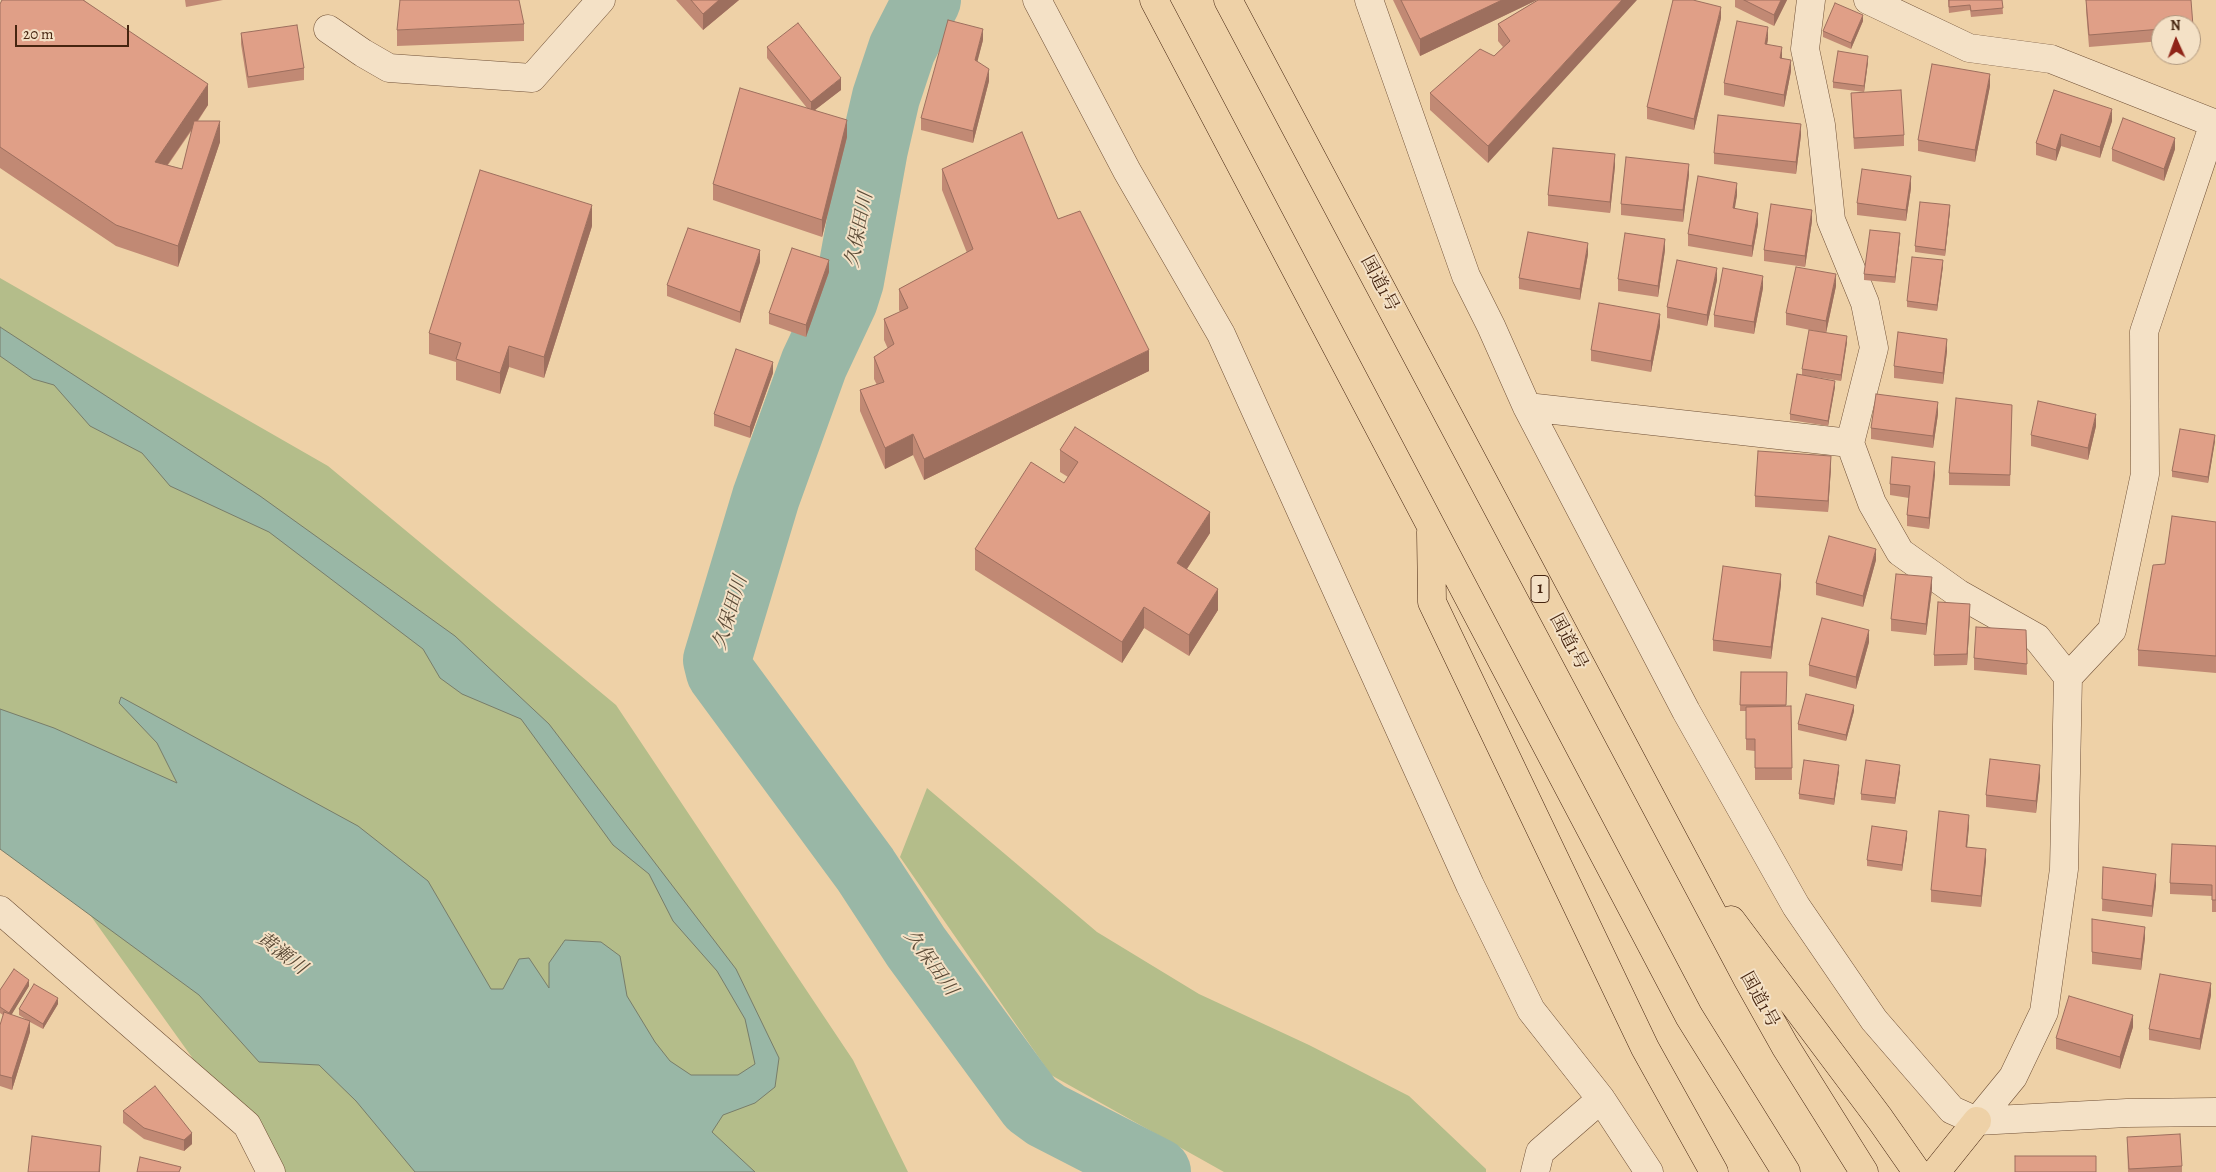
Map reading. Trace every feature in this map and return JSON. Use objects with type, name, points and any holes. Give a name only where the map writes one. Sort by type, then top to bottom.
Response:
[{"type":"highway","points":[[1154,0],[1690,1016],[1786,1172]]},
{"type":"highway","name":"国道1号","points":[[1228,0],[1671,838],[1785,1046],[1864,1172]]},
{"type":"highway","points":[[1431,526],[1432,602],[1644,1048],[1714,1172]]},
{"type":"highway","points":[[1671,838],[1880,1119],[1917,1172]]},
{"type":"highway","points":[[1936,1172],[1977,1121]]},
{"type":"street","points":[[328,29],[389,68],[532,78],[601,0]]},
{"type":"street","points":[[1036,0],[1127,171],[1221,334],[1470,885],[1531,1010],[1601,1099],[1648,1172]]},
{"type":"street","points":[[1368,0],[1466,276],[1491,326],[1527,407],[1686,711],[1796,906],[1874,1020],[1952,1110],[1977,1121],[2127,1113],[2216,1112]]},
{"type":"street","points":[[1812,0],[1805,49],[1821,124],[1831,220],[1865,303],[1874,348],[1850,443],[1872,503],[1900,552],[1959,594],[2037,638],[2068,677],[2064,870],[2044,1012],[2013,1077],[1977,1121]]},
{"type":"street","points":[[1868,0],[1969,48],[2051,59],[2215,124],[2144,332],[2145,474],[2112,630],[2068,677]]},
{"type":"street","points":[[1527,407],[1850,443]]},
{"type":"street","points":[[0,910],[247,1125],[271,1172]]},
{"type":"street","points":[[1535,1172],[1540,1152],[1601,1099]]},
{"type":"green space","points":[[0,278],[328,466],[616,705],[853,1060],[908,1172],[279,1172],[264,1158],[0,789]]},
{"type":"green space","points":[[927,788],[1097,932],[1199,994],[1309,1045],[1409,1096],[1486,1169],[1486,1172],[1224,1172],[1051,1075],[900,857]]},
{"type":"water","name":"黄瀬川","points":[[0,327],[260,496],[455,636],[549,724],[736,969],[779,1058],[775,1087],[755,1103],[723,1115],[712,1132],[755,1172],[415,1172],[356,1101],[319,1065],[259,1062],[199,995],[0,849],[0,709],[54,728],[177,783],[157,743],[119,703],[121,697],[358,826],[428,881],[491,989],[503,989],[519,959],[529,958],[549,988],[549,963],[565,940],[601,942],[620,956],[627,996],[655,1042],[670,1061],[691,1075],[738,1075],[755,1064],[745,1019],[717,971],[673,921],[649,874],[613,845],[521,719],[462,694],[440,678],[423,649],[269,532],[170,486],[142,453],[90,426],[54,385],[33,379],[0,356]]},
{"type":"building","points":[[2,0],[83,0],[208,84],[155,162],[182,169],[194,121],[220,121],[178,246],[116,225],[0,147],[0,4]]},
{"type":"building","points":[[400,0],[519,0],[524,24],[397,30]]},
{"type":"building","points":[[691,0],[719,0],[703,14]]},
{"type":"building","points":[[1401,0],[1502,0],[1420,39]]},
{"type":"building","points":[[1538,0],[1622,0],[1488,146],[1430,93],[1480,49],[1494,56],[1510,41],[1498,24]]},
{"type":"building","points":[[1673,0],[1693,0],[1721,7],[1694,119],[1647,107]]},
{"type":"building","points":[[1744,0],[1781,0],[1774,15]]},
{"type":"building","points":[[1949,0],[2002,0],[2003,8],[1971,11],[1970,5],[1949,7]]},
{"type":"building","points":[[2086,0],[2191,0],[2192,15],[2151,15],[2151,30],[2089,35]]},
{"type":"building","points":[[1835,3],[1863,15],[1851,43],[1823,31]]},
{"type":"building","points":[[948,20],[983,29],[975,60],[989,69],[973,131],[921,118]]},
{"type":"building","points":[[1737,21],[1768,27],[1765,44],[1782,47],[1780,58],[1791,60],[1784,95],[1724,83]]},
{"type":"building","points":[[798,23],[841,78],[811,102],[767,47]]},
{"type":"building","points":[[297,25],[304,68],[248,77],[241,33]]},
{"type":"building","points":[[1838,51],[1868,56],[1864,86],[1833,82]]},
{"type":"building","points":[[1932,64],[1990,74],[1975,150],[1918,140]]},
{"type":"building","points":[[740,88],[847,120],[822,220],[713,184]]},
{"type":"building","points":[[1901,90],[1904,135],[1854,138],[1851,93]]},
{"type":"building","points":[[2054,90],[2112,109],[2100,147],[2061,134],[2056,150],[2036,143]]},
{"type":"building","points":[[1718,115],[1801,124],[1796,162],[1714,153]]},
{"type":"building","points":[[2123,118],[2175,138],[2164,169],[2112,149]]},
{"type":"building","points":[[1022,132],[1058,219],[1080,211],[1149,350],[924,459],[913,434],[885,448],[860,390],[884,382],[874,357],[894,344],[884,319],[908,308],[899,289],[973,249],[942,169]]},
{"type":"building","points":[[1553,148],[1615,154],[1610,202],[1548,195]]},
{"type":"building","points":[[1626,157],[1689,164],[1683,210],[1621,204]]},
{"type":"building","points":[[1862,169],[1911,176],[1906,210],[1857,203]]},
{"type":"building","points":[[480,170],[592,205],[544,357],[509,346],[500,373],[456,359],[461,343],[429,333]]},
{"type":"building","points":[[1698,176],[1737,183],[1733,208],[1758,213],[1752,246],[1688,234]]},
{"type":"building","points":[[1920,202],[1950,205],[1945,250],[1915,246]]},
{"type":"building","points":[[1771,204],[1812,210],[1805,256],[1764,250]]},
{"type":"building","points":[[688,228],[760,250],[740,312],[667,285]]},
{"type":"building","points":[[1870,230],[1900,233],[1895,277],[1864,274]]},
{"type":"building","points":[[1528,232],[1588,243],[1580,289],[1519,278]]},
{"type":"building","points":[[1625,233],[1665,239],[1658,286],[1618,279]]},
{"type":"building","points":[[792,248],[829,260],[806,325],[769,313]]},
{"type":"building","points":[[1912,257],[1943,260],[1937,305],[1907,301]]},
{"type":"building","points":[[1677,260],[1717,268],[1707,315],[1667,307]]},
{"type":"building","points":[[1796,267],[1836,274],[1826,321],[1786,313]]},
{"type":"building","points":[[1723,268],[1763,276],[1754,322],[1714,315]]},
{"type":"building","points":[[1599,303],[1660,314],[1651,361],[1591,350]]},
{"type":"building","points":[[1809,330],[1847,336],[1841,375],[1802,369]]},
{"type":"building","points":[[1898,332],[1947,339],[1943,373],[1894,366]]},
{"type":"building","points":[[736,349],[773,362],[750,427],[714,414]]},
{"type":"building","points":[[1797,374],[1835,381],[1828,421],[1790,414]]},
{"type":"building","points":[[1876,394],[1938,402],[1933,436],[1871,428]]},
{"type":"building","points":[[1956,398],[2012,405],[2010,475],[1949,473]]},
{"type":"building","points":[[2038,401],[2096,414],[2088,448],[2031,435]]},
{"type":"building","points":[[1075,427],[1210,512],[1177,563],[1218,589],[1189,635],[1144,607],[1122,642],[975,549],[1031,462],[1064,483],[1078,462],[1060,450]]},
{"type":"building","points":[[2180,429],[2215,435],[2208,477],[2172,471]]},
{"type":"building","points":[[1758,451],[1831,456],[1828,501],[1755,496]]},
{"type":"building","points":[[1892,457],[1935,462],[1929,518],[1907,515],[1910,486],[1890,484]]},
{"type":"building","points":[[2172,516],[2216,522],[2216,656],[2138,650],[2153,565],[2165,564]]},
{"type":"building","points":[[1829,536],[1876,549],[1863,596],[1816,583]]},
{"type":"building","points":[[1723,566],[1781,574],[1771,647],[1713,640]]},
{"type":"building","points":[[1896,574],[1932,577],[1926,624],[1891,619]]},
{"type":"building","points":[[1938,602],[1970,604],[1967,654],[1934,655]]},
{"type":"building","points":[[1822,618],[1869,630],[1856,677],[1809,665]]},
{"type":"building","points":[[1976,627],[2026,630],[2027,664],[1974,658]]},
{"type":"building","points":[[1741,672],[1787,672],[1786,705],[1740,705]]},
{"type":"building","points":[[1806,694],[1854,705],[1846,735],[1798,724]]},
{"type":"building","points":[[1791,706],[1792,768],[1755,768],[1755,739],[1746,739],[1746,707]]},
{"type":"building","points":[[1990,759],[2040,765],[2036,801],[1986,795]]},
{"type":"building","points":[[1804,760],[1839,765],[1834,799],[1799,794]]},
{"type":"building","points":[[1866,760],[1900,765],[1895,798],[1861,794]]},
{"type":"building","points":[[1939,811],[1969,815],[1966,847],[1986,849],[1981,896],[1931,890]]},
{"type":"building","points":[[1872,826],[1907,831],[1902,865],[1867,860]]},
{"type":"building","points":[[2172,844],[2216,846],[2216,900],[2212,900],[2212,885],[2170,883]]},
{"type":"building","points":[[2103,867],[2156,874],[2152,906],[2102,899]]},
{"type":"building","points":[[2092,919],[2145,927],[2141,959],[2092,952]]},
{"type":"building","points":[[14,969],[29,980],[9,1013],[0,1007],[0,990]]},
{"type":"building","points":[[2160,974],[2211,983],[2200,1039],[2149,1029]]},
{"type":"building","points":[[34,984],[58,998],[43,1024],[19,1009]]},
{"type":"building","points":[[2069,996],[2133,1015],[2120,1057],[2056,1038]]},
{"type":"building","points":[[4,1012],[30,1021],[12,1078],[0,1075],[0,1025]]},
{"type":"building","points":[[155,1086],[192,1133],[184,1140],[144,1128],[123,1111]]},
{"type":"building","points":[[2180,1134],[2182,1166],[2129,1169],[2127,1137]]},
{"type":"building","points":[[32,1136],[101,1146],[99,1172],[28,1172]]},
{"type":"building","points":[[2015,1156],[2096,1156],[2096,1172],[2015,1172]]},
{"type":"building","points":[[140,1157],[181,1167],[179,1172],[137,1172]]},
{"type":"waterway","name":"久保田川","points":[[927,0],[902,49],[886,97],[874,149],[850,281],[844,300],[814,364],[766,497],[717,660],[720,672],[865,869],[916,947],[1031,1104],[1046,1115],[1157,1172]]}]
